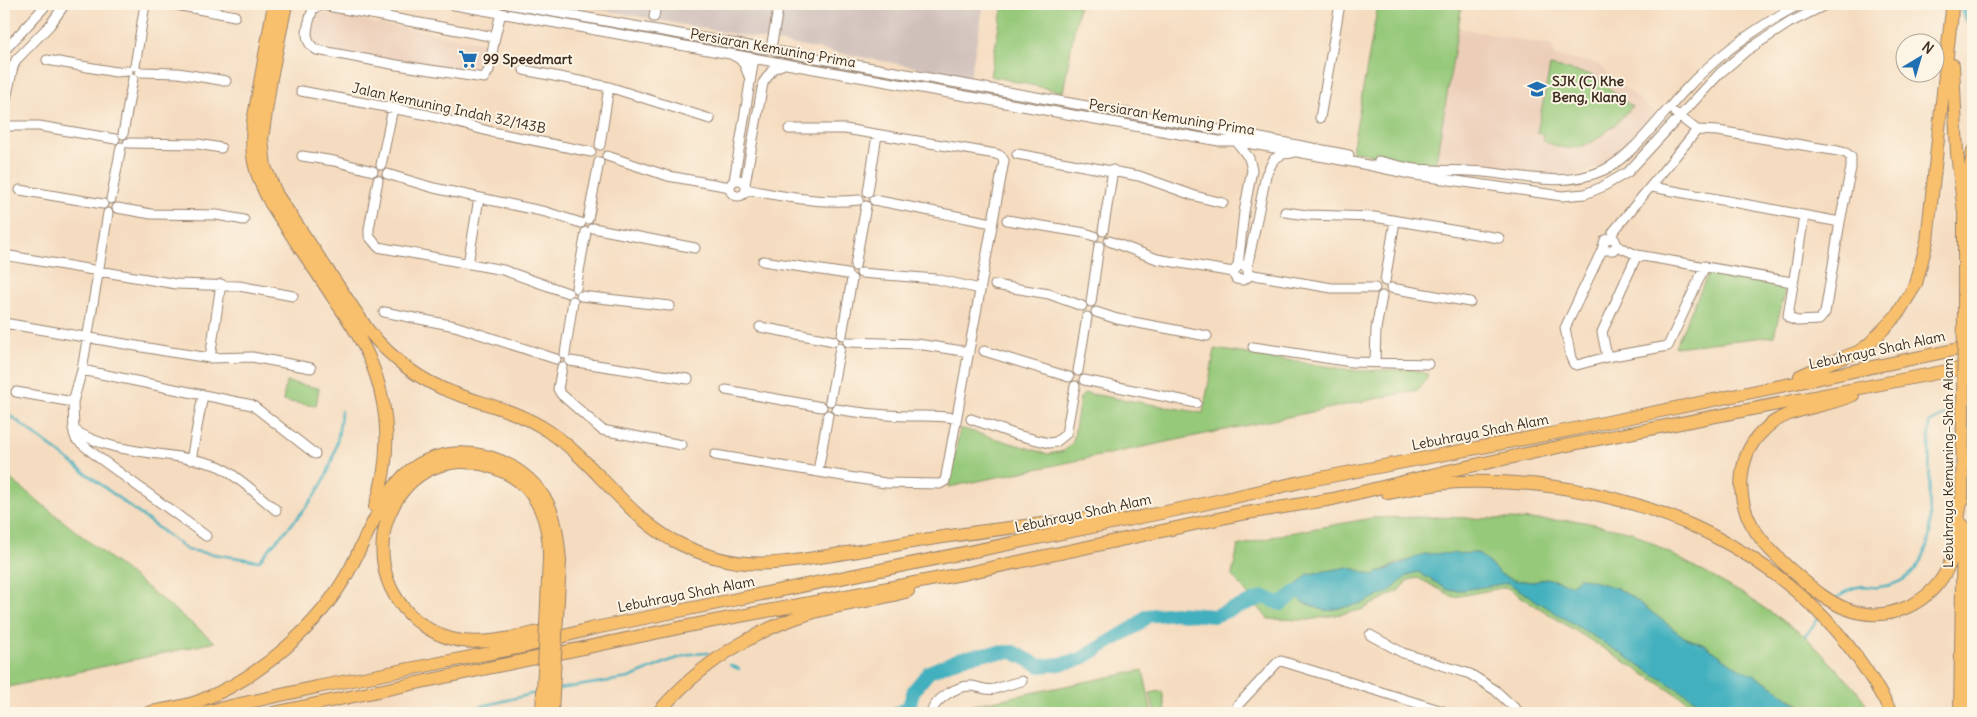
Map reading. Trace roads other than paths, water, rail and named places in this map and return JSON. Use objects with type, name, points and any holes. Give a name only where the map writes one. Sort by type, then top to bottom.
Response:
[{"type":"highway","points":[[1782,385],[1831,362],[1858,352],[1882,332],[1910,296],[1921,272],[1947,108],[1952,4]]},
{"type":"highway","points":[[283,5],[262,139],[265,167],[277,194],[368,330],[400,363],[429,383],[514,413],[545,428],[577,453],[638,516],[671,539],[715,558],[734,562],[763,564],[842,554],[952,536],[1109,516],[1155,507],[1190,507]]},
{"type":"highway","points":[[283,5],[253,122],[254,167],[258,180],[271,204],[360,339],[378,378],[386,417],[387,455],[382,487],[364,540]]},
{"type":"highway","name":"Lebuhraya Kemuning–Shah Alam","points":[[1947,108],[1964,213],[1960,713]]},
{"type":"highway","points":[[1964,213],[1973,151]]},
{"type":"highway","name":"Lebuhraya Shah Alam","points":[[200,713],[317,687],[527,646],[590,629],[1973,346]]},
{"type":"highway","points":[[273,713],[684,627],[967,573],[1241,514],[1333,499],[1505,458],[1973,366]]},
{"type":"highway","points":[[1876,384],[1844,399],[1812,406],[1785,415],[1771,423],[1752,445],[1744,463],[1741,498],[1751,526],[1761,541],[1775,556],[1823,595],[1845,608],[1856,612],[1885,614],[1914,604],[1928,594],[1940,579],[1950,563],[1962,496]]},
{"type":"highway","points":[[148,713],[198,701],[213,695],[247,677],[282,652],[295,640],[338,589],[388,495],[410,470],[427,461],[454,453],[497,458],[509,464],[538,489],[548,503],[555,522],[552,713]]},
{"type":"highway","points":[[542,713],[555,560],[540,508],[529,492],[516,480],[494,468],[470,463],[440,466],[414,479],[402,491],[386,523],[383,543],[385,567],[390,583],[403,607],[426,628],[450,639],[486,642],[563,628],[590,629]]},
{"type":"highway","points":[[1333,499],[1378,495],[1458,482],[1507,483],[1576,490],[1616,498],[1660,512],[1713,534],[1769,569],[1806,600],[1840,634],[1880,692],[1891,713]]},
{"type":"highway","name":"Lebuhraya Kemuning–Shah Alam","points":[[1972,704],[1973,566]]},
{"type":"highway","points":[[658,713],[689,681],[712,662],[760,634],[788,621],[840,605],[886,598],[967,573]]},
{"type":"street","points":[[4,51],[47,4]]},
{"type":"street","points":[[4,108],[16,60],[50,25],[65,4]]},
{"type":"street","points":[[119,137],[134,72],[145,4]]},
{"type":"street","points":[[171,4],[235,16]]},
{"type":"street","name":"Persiaran Kemuning Prima","points":[[448,4],[1219,141],[1235,141],[1302,152],[1415,175],[1562,196],[1585,194],[1602,187],[1628,172],[1720,73],[1746,51],[1789,23],[1827,4]]},
{"type":"street","name":"Persiaran Kemuning Prima","points":[[508,4],[1177,122],[1415,169],[1472,172],[1558,181],[1587,176],[1605,170],[1622,159],[1706,68],[1737,42],[1800,4]]},
{"type":"street","points":[[654,16],[656,4]]},
{"type":"street","points":[[779,4],[774,50],[754,58],[732,184],[732,194],[742,195],[745,186],[763,82],[778,65],[796,66]]},
{"type":"street","points":[[1320,118],[1340,4]]},
{"type":"street","points":[[495,37],[322,6],[313,9],[306,36],[309,44],[324,51],[397,65],[484,78],[489,70],[501,13]]},
{"type":"street","points":[[38,15],[50,25]]},
{"type":"street","points":[[728,53],[739,58],[750,79]]},
{"type":"street","points":[[47,60],[116,72],[178,73],[226,81]]},
{"type":"street","points":[[524,70],[609,86],[710,119]]},
{"type":"street","points":[[600,145],[609,86]]},
{"type":"street","name":"Jalan Kemuning Indah 32/143B","points":[[301,91],[428,115],[492,132],[591,152]]},
{"type":"street","points":[[381,166],[393,108]]},
{"type":"street","points":[[1668,108],[1697,130],[1846,153],[1852,161],[1827,305],[1824,317],[1814,321],[1797,321],[1789,318],[1788,310],[1804,216]]},
{"type":"street","points":[[4,126],[39,126],[127,137],[111,199]]},
{"type":"street","points":[[715,455],[885,483],[943,483],[1004,162],[1001,156],[845,129],[789,129]]},
{"type":"street","points":[[1697,130],[1614,232],[1615,242],[1613,250],[1602,250],[1565,328],[1574,364],[1579,365],[1607,357],[1666,347],[1670,344],[1705,266]]},
{"type":"street","points":[[585,221],[603,159],[606,149],[600,145],[594,146],[591,152],[593,159],[603,159],[668,176],[732,184],[741,180],[745,186],[770,194],[806,199],[846,201],[870,206],[877,135]]},
{"type":"street","points":[[1235,141],[1250,158],[1252,170],[1244,212],[1241,270]]},
{"type":"street","points":[[124,145],[198,144],[221,148]]},
{"type":"street","points":[[1241,270],[1262,196],[1266,174],[1274,159],[1283,154],[1302,152]]},
{"type":"street","points":[[1018,154],[1139,176],[1195,196],[1223,203]]},
{"type":"street","points":[[302,156],[334,161],[372,171]]},
{"type":"street","points":[[372,171],[377,166],[381,166]]},
{"type":"street","points":[[381,166],[385,168],[387,174]]},
{"type":"street","points":[[1103,231],[1113,170]]},
{"type":"street","points":[[372,171],[374,177],[378,180]]},
{"type":"street","points":[[1470,182],[1472,172]]},
{"type":"street","points":[[378,180],[383,179],[387,174]]},
{"type":"street","points":[[387,174],[434,188],[593,222],[589,230],[576,288]]},
{"type":"street","points":[[378,180],[369,229],[370,236],[378,247],[503,270],[568,293],[568,297],[577,299],[670,306]]},
{"type":"street","points":[[1652,187],[1840,222]]},
{"type":"street","points":[[20,190],[103,204]]},
{"type":"street","points":[[763,261],[858,278],[862,194],[992,223]]},
{"type":"street","points":[[1248,194],[1262,196]]},
{"type":"street","points":[[468,264],[479,198]]},
{"type":"street","points":[[103,204],[111,199]]},
{"type":"street","points":[[111,199],[116,203],[117,208]]},
{"type":"street","points":[[103,204],[103,209],[108,214]]},
{"type":"street","points":[[108,214],[113,213],[117,208]]},
{"type":"street","points":[[117,208],[151,214],[217,215],[244,220]]},
{"type":"street","points":[[1285,212],[1307,215],[1374,217],[1499,238]]},
{"type":"street","points":[[108,214],[82,370],[73,402],[73,429],[76,439],[206,536]]},
{"type":"street","points":[[1006,220],[1094,236]]},
{"type":"street","points":[[1375,288],[1376,292],[1382,296],[1389,294],[1388,284],[1395,221]]},
{"type":"street","points":[[589,230],[694,248]]},
{"type":"street","points":[[1094,236],[1098,232],[1103,231]]},
{"type":"street","points":[[1103,231],[1107,234],[1109,241]]},
{"type":"street","points":[[1094,236],[1094,241],[1099,246]]},
{"type":"street","points":[[1109,241],[1157,259],[1241,270],[1332,288],[1375,288]]},
{"type":"street","points":[[1099,246],[1109,241]]},
{"type":"street","points":[[1615,242],[1637,254],[1792,282]]},
{"type":"street","points":[[1091,302],[1099,246]]},
{"type":"street","points":[[1607,357],[1602,332],[1637,254]]},
{"type":"street","points":[[4,255],[176,284],[221,284],[294,296]]},
{"type":"street","points":[[858,269],[936,279],[980,289]]},
{"type":"street","points":[[845,339],[850,276]]},
{"type":"street","points":[[1375,288],[1378,282],[1470,302]]},
{"type":"street","points":[[210,358],[221,284]]},
{"type":"street","points":[[995,285],[1049,294],[1082,306]]},
{"type":"street","points":[[568,293],[570,289],[576,288]]},
{"type":"street","points":[[384,312],[455,326],[566,366],[580,290],[576,288]]},
{"type":"street","points":[[1375,362],[1376,329],[1382,296]]},
{"type":"street","points":[[1082,306],[1085,303],[1091,302]]},
{"type":"street","points":[[1091,302],[1095,306],[1096,312]]},
{"type":"street","points":[[1082,306],[1082,313],[1087,317]]},
{"type":"street","points":[[1087,317],[1096,312]]},
{"type":"street","points":[[1096,312],[1117,319],[1208,336]]},
{"type":"street","points":[[1078,371],[1087,317]]},
{"type":"street","points":[[4,323],[210,358],[252,357],[310,368]]},
{"type":"street","points":[[760,327],[837,345]]},
{"type":"street","points":[[818,471],[829,408],[837,345],[836,337],[917,344],[969,352]]},
{"type":"street","points":[[1253,346],[1330,360],[1428,364]]},
{"type":"street","points":[[984,351],[1069,377]]},
{"type":"street","points":[[567,358],[688,378]]},
{"type":"street","points":[[559,363],[558,389],[561,394],[602,430],[682,445]]},
{"type":"street","points":[[82,370],[252,406],[315,454]]},
{"type":"street","points":[[1069,377],[1073,372],[1078,371]]},
{"type":"street","points":[[1078,371],[1082,374],[1084,380]]},
{"type":"street","points":[[1069,377],[1071,384],[1075,386],[1080,386],[1084,380]]},
{"type":"street","points":[[1084,380],[1196,403]]},
{"type":"street","points":[[971,419],[1017,435],[1056,442],[1066,434],[1075,386]]},
{"type":"street","points":[[726,390],[865,414],[907,416],[936,414],[956,418]]},
{"type":"street","points":[[16,392],[73,402]]},
{"type":"street","points":[[191,460],[203,395]]},
{"type":"street","points":[[73,429],[86,437],[112,445],[220,466],[276,510]]},
{"type":"street","points":[[98,457],[105,448],[112,445]]},
{"type":"street","points":[[1370,635],[1403,653],[1470,674],[1495,690],[1520,713]]},
{"type":"street","points":[[1236,710],[1277,663],[1281,661],[1449,713]]},
{"type":"street","points":[[932,713],[938,701],[961,687],[972,686],[985,690],[1022,681]]},
{"type":"water","points":[[1961,4],[1973,4],[1973,27],[1963,18]]},
{"type":"water","points":[[1478,553],[1500,574],[1513,580],[1534,582],[1546,578],[1572,585],[1579,577],[1617,588],[1632,597],[1684,637],[1705,645],[1732,664],[1767,682],[1809,713],[1716,713],[1508,583],[1463,590],[1448,590],[1418,572],[1408,575],[1389,592],[1360,604],[1325,611],[1302,602],[1293,588],[1308,574],[1348,567],[1373,575],[1424,554]]},
{"type":"waterway","points":[[4,411],[187,550],[259,561],[304,510],[323,482],[336,447],[341,411]]},
{"type":"waterway","points":[[1835,599],[1855,588],[1863,586],[1878,587],[1899,582],[1914,571],[1920,563],[1930,534],[1929,423],[1950,412],[1959,411]]},
{"type":"waterway","points":[[898,713],[909,706],[914,690],[929,672],[962,658],[987,653],[1013,652],[1040,666],[1060,664],[1079,660],[1136,626],[1147,616],[1175,613],[1214,616],[1264,597],[1281,604],[1296,592],[1313,590]]},
{"type":"waterway","points":[[1805,636],[1819,618]]},
{"type":"waterway","points":[[558,689],[629,678],[691,654],[708,653]]},
{"type":"waterway","points":[[730,665],[739,669]]},
{"type":"waterway","points":[[454,713],[540,692]]},
{"type":"place","name":"99 Speedmart","points":[[468,59]]},
{"type":"place","name":"SJK (C) Khe Beng, Klang","points":[[1537,89]]}]
